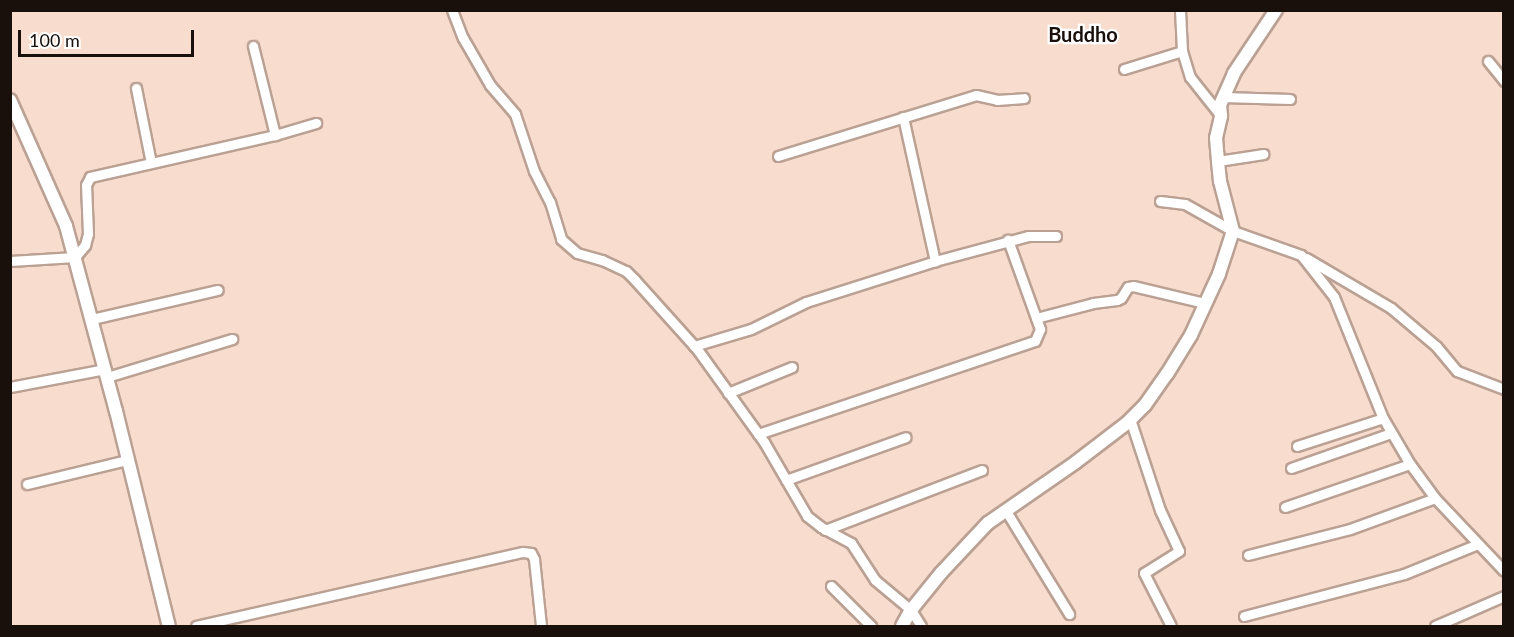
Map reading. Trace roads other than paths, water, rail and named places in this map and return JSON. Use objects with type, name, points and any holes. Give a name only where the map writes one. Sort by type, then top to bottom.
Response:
[{"type":"street","points":[[452,10],[463,38],[490,85],[515,114],[534,171],[550,202],[561,239],[577,253],[602,260],[626,271],[694,346],[758,434],[807,516],[825,530],[851,543],[875,580],[910,610],[921,627]]},
{"type":"street","points":[[1180,10],[1182,51],[1190,77],[1221,116]]},
{"type":"street","points":[[902,627],[910,610],[988,523],[1076,462],[1130,419],[1167,374],[1191,335],[1233,231],[1220,181],[1216,138],[1221,116],[1220,105],[1234,73],[1276,10]]},
{"type":"street","points":[[253,46],[275,135]]},
{"type":"street","points":[[1124,69],[1182,51]]},
{"type":"street","points":[[1488,61],[1503,81]]},
{"type":"street","points":[[136,88],[152,163]]},
{"type":"street","points":[[778,156],[976,95],[997,100],[1024,98]]},
{"type":"street","points":[[1223,97],[1281,101],[1290,99]]},
{"type":"street","points":[[10,100],[66,226],[106,373],[169,627]]},
{"type":"street","points":[[903,117],[935,261]]},
{"type":"street","points":[[10,261],[75,257],[85,245],[88,234],[86,185],[90,177],[275,135],[316,123]]},
{"type":"street","points":[[1218,161],[1263,154]]},
{"type":"street","points":[[1160,201],[1185,204],[1233,231],[1300,255],[1391,308],[1436,346],[1457,371],[1503,389]]},
{"type":"street","points":[[694,346],[752,329],[806,302],[935,261],[1028,236],[1056,237]]},
{"type":"street","points":[[758,434],[1035,342],[1040,329],[1008,240]]},
{"type":"street","points":[[1300,255],[1334,297],[1383,418],[1410,464],[1435,498],[1503,571]]},
{"type":"street","points":[[1036,318],[1093,303],[1117,300],[1128,287],[1133,286],[1205,303]]},
{"type":"street","points":[[92,319],[218,290]]},
{"type":"street","points":[[10,387],[106,373],[232,339]]},
{"type":"street","points":[[728,393],[792,368]]},
{"type":"street","points":[[1297,446],[1383,418]]},
{"type":"street","points":[[1130,419],[1160,510],[1179,551],[1144,573],[1172,627]]},
{"type":"street","points":[[1291,468],[1391,433]]},
{"type":"street","points":[[786,480],[906,437]]},
{"type":"street","points":[[27,484],[127,460]]},
{"type":"street","points":[[1285,507],[1410,464]]},
{"type":"street","points":[[825,530],[982,470]]},
{"type":"street","points":[[1248,555],[1350,529],[1435,498]]},
{"type":"street","points":[[1006,511],[1069,614]]},
{"type":"street","points":[[1244,616],[1404,574],[1478,544]]},
{"type":"street","points":[[196,627],[523,552],[531,553],[534,559],[541,627]]},
{"type":"street","points":[[831,586],[872,627]]},
{"type":"street","points":[[1435,627],[1503,596]]},
{"type":"district","name":"Buddho","points":[[1083,34]]}]
